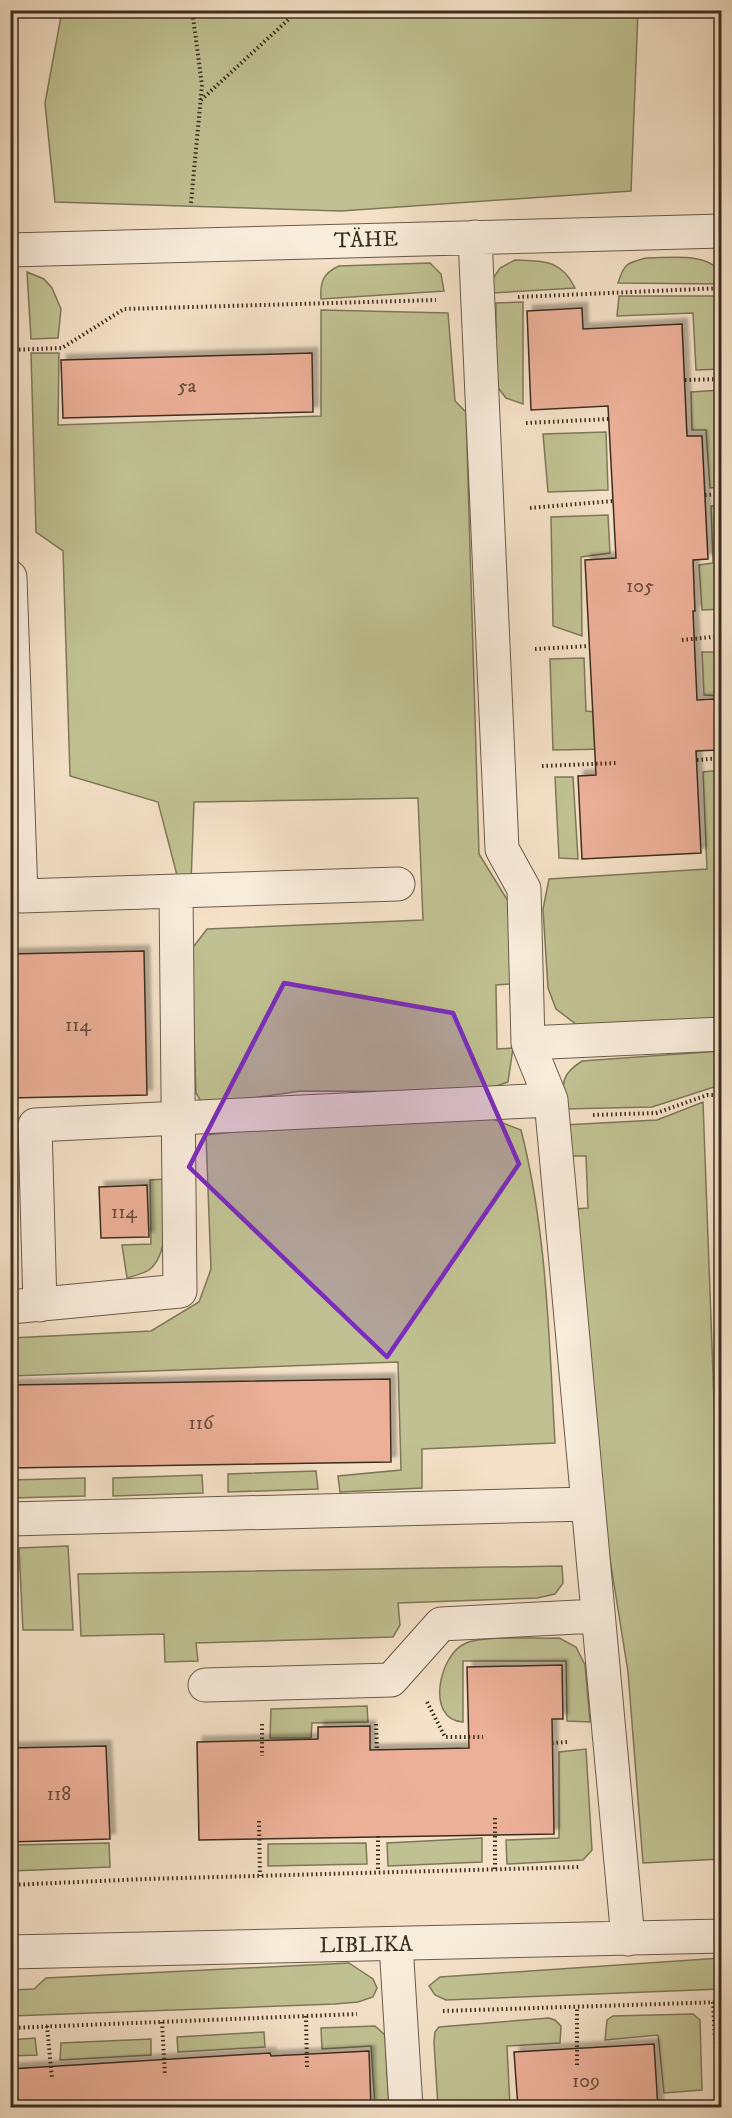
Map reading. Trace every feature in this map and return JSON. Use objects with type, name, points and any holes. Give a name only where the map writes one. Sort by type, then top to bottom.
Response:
[{"type":"street","name":"TÄHE","points":[[10,250],[722,231]]},
{"type":"street","points":[[475,237],[502,849],[524,889],[528,1043],[552,1109],[628,1938]]},
{"type":"street","points":[[10,577],[21,896],[398,884]]},
{"type":"street","points":[[176,892],[178,1119],[180,1291],[25,1306],[35,1125],[178,1119],[552,1109]]},
{"type":"street","points":[[528,1043],[722,1034]]},
{"type":"street","points":[[10,1519],[588,1504]]},
{"type":"street","points":[[205,1685],[391,1680],[441,1624],[598,1616]]},
{"type":"street","name":"LIBLIKA","points":[[10,1952],[722,1936]]},
{"type":"street","points":[[396,1944],[406,2108]]},
{"type":"path","points":[[184,245],[195,175],[202,85],[192,10]]},
{"type":"path","points":[[201,101],[289,19],[294,10]]},
{"type":"path","points":[[10,350],[62,348],[124,309],[477,299],[722,288]]},
{"type":"path","points":[[685,380],[722,379]]},
{"type":"path","points":[[483,425],[609,419]]},
{"type":"path","points":[[705,495],[722,494]]},
{"type":"path","points":[[487,511],[613,501]]},
{"type":"path","points":[[682,640],[722,636]]},
{"type":"path","points":[[493,651],[588,646]]},
{"type":"path","points":[[697,760],[722,758]]},
{"type":"path","points":[[499,768],[616,763]]},
{"type":"path","points":[[552,1109],[657,1113],[707,1095],[722,1095]]},
{"type":"path","points":[[407,1662],[445,1737],[483,1737]]},
{"type":"path","points":[[495,1818],[495,1869]]},
{"type":"path","points":[[259,1821],[260,1876]]},
{"type":"path","points":[[378,1836],[378,1872]]},
{"type":"path","points":[[10,1885],[622,1866]]},
{"type":"path","points":[[713,2002],[718,2097]]},
{"type":"path","points":[[577,2007],[577,2065]]},
{"type":"path","points":[[306,2016],[307,2068]]},
{"type":"path","points":[[162,2022],[165,2076]]},
{"type":"path","points":[[47,2026],[52,2079]]},
{"type":"highlighted area","points":[[284,983],[453,1013],[519,1164],[387,1357],[189,1167]]},
{"type":"green space","points":[[62,11],[195,11],[206,15],[205,11],[638,11],[631,191],[341,211],[55,202],[45,103]]},
{"type":"green space","points":[[686,257],[705,261],[721,271],[721,284],[618,283],[627,265],[646,258]]},
{"type":"green space","points":[[515,260],[543,262],[557,267],[570,279],[575,288],[493,293],[492,280],[500,268]]},
{"type":"green space","points":[[430,263],[441,274],[444,291],[321,299],[321,288],[326,275],[339,266]]},
{"type":"green space","points":[[27,272],[44,279],[52,288],[61,309],[58,338],[31,339]]},
{"type":"green space","points":[[619,296],[721,296],[721,369],[696,370],[693,313],[617,316]]},
{"type":"green space","points":[[523,302],[523,404],[506,398],[496,385],[496,303]]},
{"type":"green space","points":[[321,310],[448,313],[455,401],[466,412],[479,854],[508,901],[511,984],[496,985],[497,1049],[513,1048],[508,1082],[479,1092],[301,1091],[203,1105],[196,1093],[191,950],[207,929],[423,920],[418,798],[194,802],[191,883],[179,883],[158,802],[70,776],[63,551],[36,532],[31,353],[59,353],[58,425],[321,416]]},
{"type":"green space","points":[[721,390],[721,487],[710,488],[706,430],[692,430],[691,392]]},
{"type":"green space","points":[[606,432],[608,490],[548,492],[543,434]]},
{"type":"green space","points":[[721,505],[721,609],[702,610],[699,565],[713,563],[711,506]]},
{"type":"green space","points":[[608,515],[610,553],[581,557],[582,636],[553,626],[551,517]]},
{"type":"green space","points":[[702,652],[721,652],[721,748],[719,696],[704,695]]},
{"type":"green space","points":[[584,658],[586,711],[608,713],[611,749],[553,750],[550,659]]},
{"type":"green space","points":[[721,770],[721,1020],[581,1028],[556,1009],[548,988],[543,909],[549,879],[707,869],[703,772]]},
{"type":"green space","points":[[555,777],[573,777],[578,859],[559,858]]},
{"type":"green space","points":[[721,1051],[721,1086],[652,1107],[564,1109],[564,1081],[569,1071],[582,1061]]},
{"type":"green space","points":[[703,1102],[721,1592],[721,1859],[643,1863],[628,1672],[606,1534],[575,1209],[588,1208],[586,1156],[570,1156],[564,1125],[657,1120]]},
{"type":"green space","points":[[490,1118],[521,1130],[530,1168],[546,1285],[555,1443],[422,1449],[422,1488],[340,1492],[338,1476],[401,1470],[398,1362],[11,1376],[11,1338],[151,1331],[199,1302],[211,1269],[206,1135],[258,1129]]},
{"type":"green space","points":[[165,1179],[166,1214],[161,1252],[149,1270],[127,1278],[122,1245],[151,1244],[150,1180]]},
{"type":"green space","points":[[316,1471],[318,1489],[228,1492],[228,1474]]},
{"type":"green space","points":[[202,1475],[203,1493],[113,1496],[113,1478]]},
{"type":"green space","points":[[85,1478],[85,1496],[11,1498],[11,1480]]},
{"type":"green space","points":[[68,1546],[73,1630],[23,1630],[19,1548]]},
{"type":"green space","points":[[562,1566],[563,1583],[555,1594],[537,1598],[398,1603],[400,1625],[393,1637],[196,1643],[198,1661],[165,1662],[164,1634],[81,1636],[78,1574]]},
{"type":"green space","points":[[498,1638],[559,1638],[576,1647],[585,1665],[590,1722],[567,1721],[566,1661],[463,1661],[463,1722],[451,1718],[444,1710],[440,1699],[443,1672],[457,1649],[466,1643]]},
{"type":"green space","points":[[367,1706],[368,1722],[312,1723],[311,1738],[270,1738],[271,1709]]},
{"type":"green space","points":[[586,1749],[592,1850],[583,1860],[507,1864],[506,1840],[559,1838],[559,1752]]},
{"type":"green space","points":[[482,1838],[482,1862],[388,1866],[387,1843]]},
{"type":"green space","points":[[109,1843],[110,1867],[11,1871],[11,1845]]},
{"type":"green space","points":[[366,1843],[367,1864],[268,1866],[268,1844]]},
{"type":"green space","points":[[721,1958],[721,1989],[446,2000],[435,1995],[429,1986],[440,1977]]},
{"type":"green space","points":[[349,1963],[373,1979],[377,1988],[373,1997],[358,2002],[335,2004],[11,2016],[11,1990],[34,1989],[46,1978]]},
{"type":"green space","points":[[693,2014],[700,2020],[702,2090],[664,2093],[658,2035],[605,2040],[607,2020],[613,2016]]},
{"type":"green space","points":[[549,2018],[561,2026],[560,2043],[507,2046],[510,2107],[438,2107],[434,2042],[435,2032],[439,2027]]},
{"type":"green space","points":[[375,2026],[385,2035],[389,2107],[375,2107],[371,2046],[322,2049],[321,2028]]},
{"type":"green space","points":[[264,2032],[265,2047],[178,2052],[177,2037]]},
{"type":"green space","points":[[35,2038],[37,2055],[11,2056],[11,2040]]},
{"type":"green space","points":[[151,2039],[151,2055],[60,2060],[61,2043]]},
{"type":"building","points":[[582,308],[583,329],[682,324],[687,436],[702,436],[708,559],[693,560],[697,700],[715,699],[717,750],[696,751],[701,853],[582,859],[578,776],[596,775],[585,560],[616,558],[608,406],[531,410],[527,311]]},
{"type":"building","points":[[312,353],[313,412],[63,418],[61,360]]},
{"type":"building","points":[[144,951],[147,1095],[10,1098],[10,954]]},
{"type":"building","points":[[147,1185],[149,1237],[101,1238],[99,1187]]},
{"type":"building","points":[[390,1379],[391,1462],[10,1468],[10,1385]]},
{"type":"building","points":[[562,1665],[563,1719],[552,1719],[554,1834],[199,1840],[197,1742],[318,1739],[318,1727],[370,1726],[370,1750],[469,1748],[467,1667]]},
{"type":"building","points":[[106,1746],[110,1839],[10,1842],[10,1748]]},
{"type":"building","points":[[654,2044],[658,2108],[518,2108],[514,2052]]},
{"type":"building","points":[[369,2051],[371,2108],[10,2108],[10,2069],[270,2053],[271,2056]]}]
